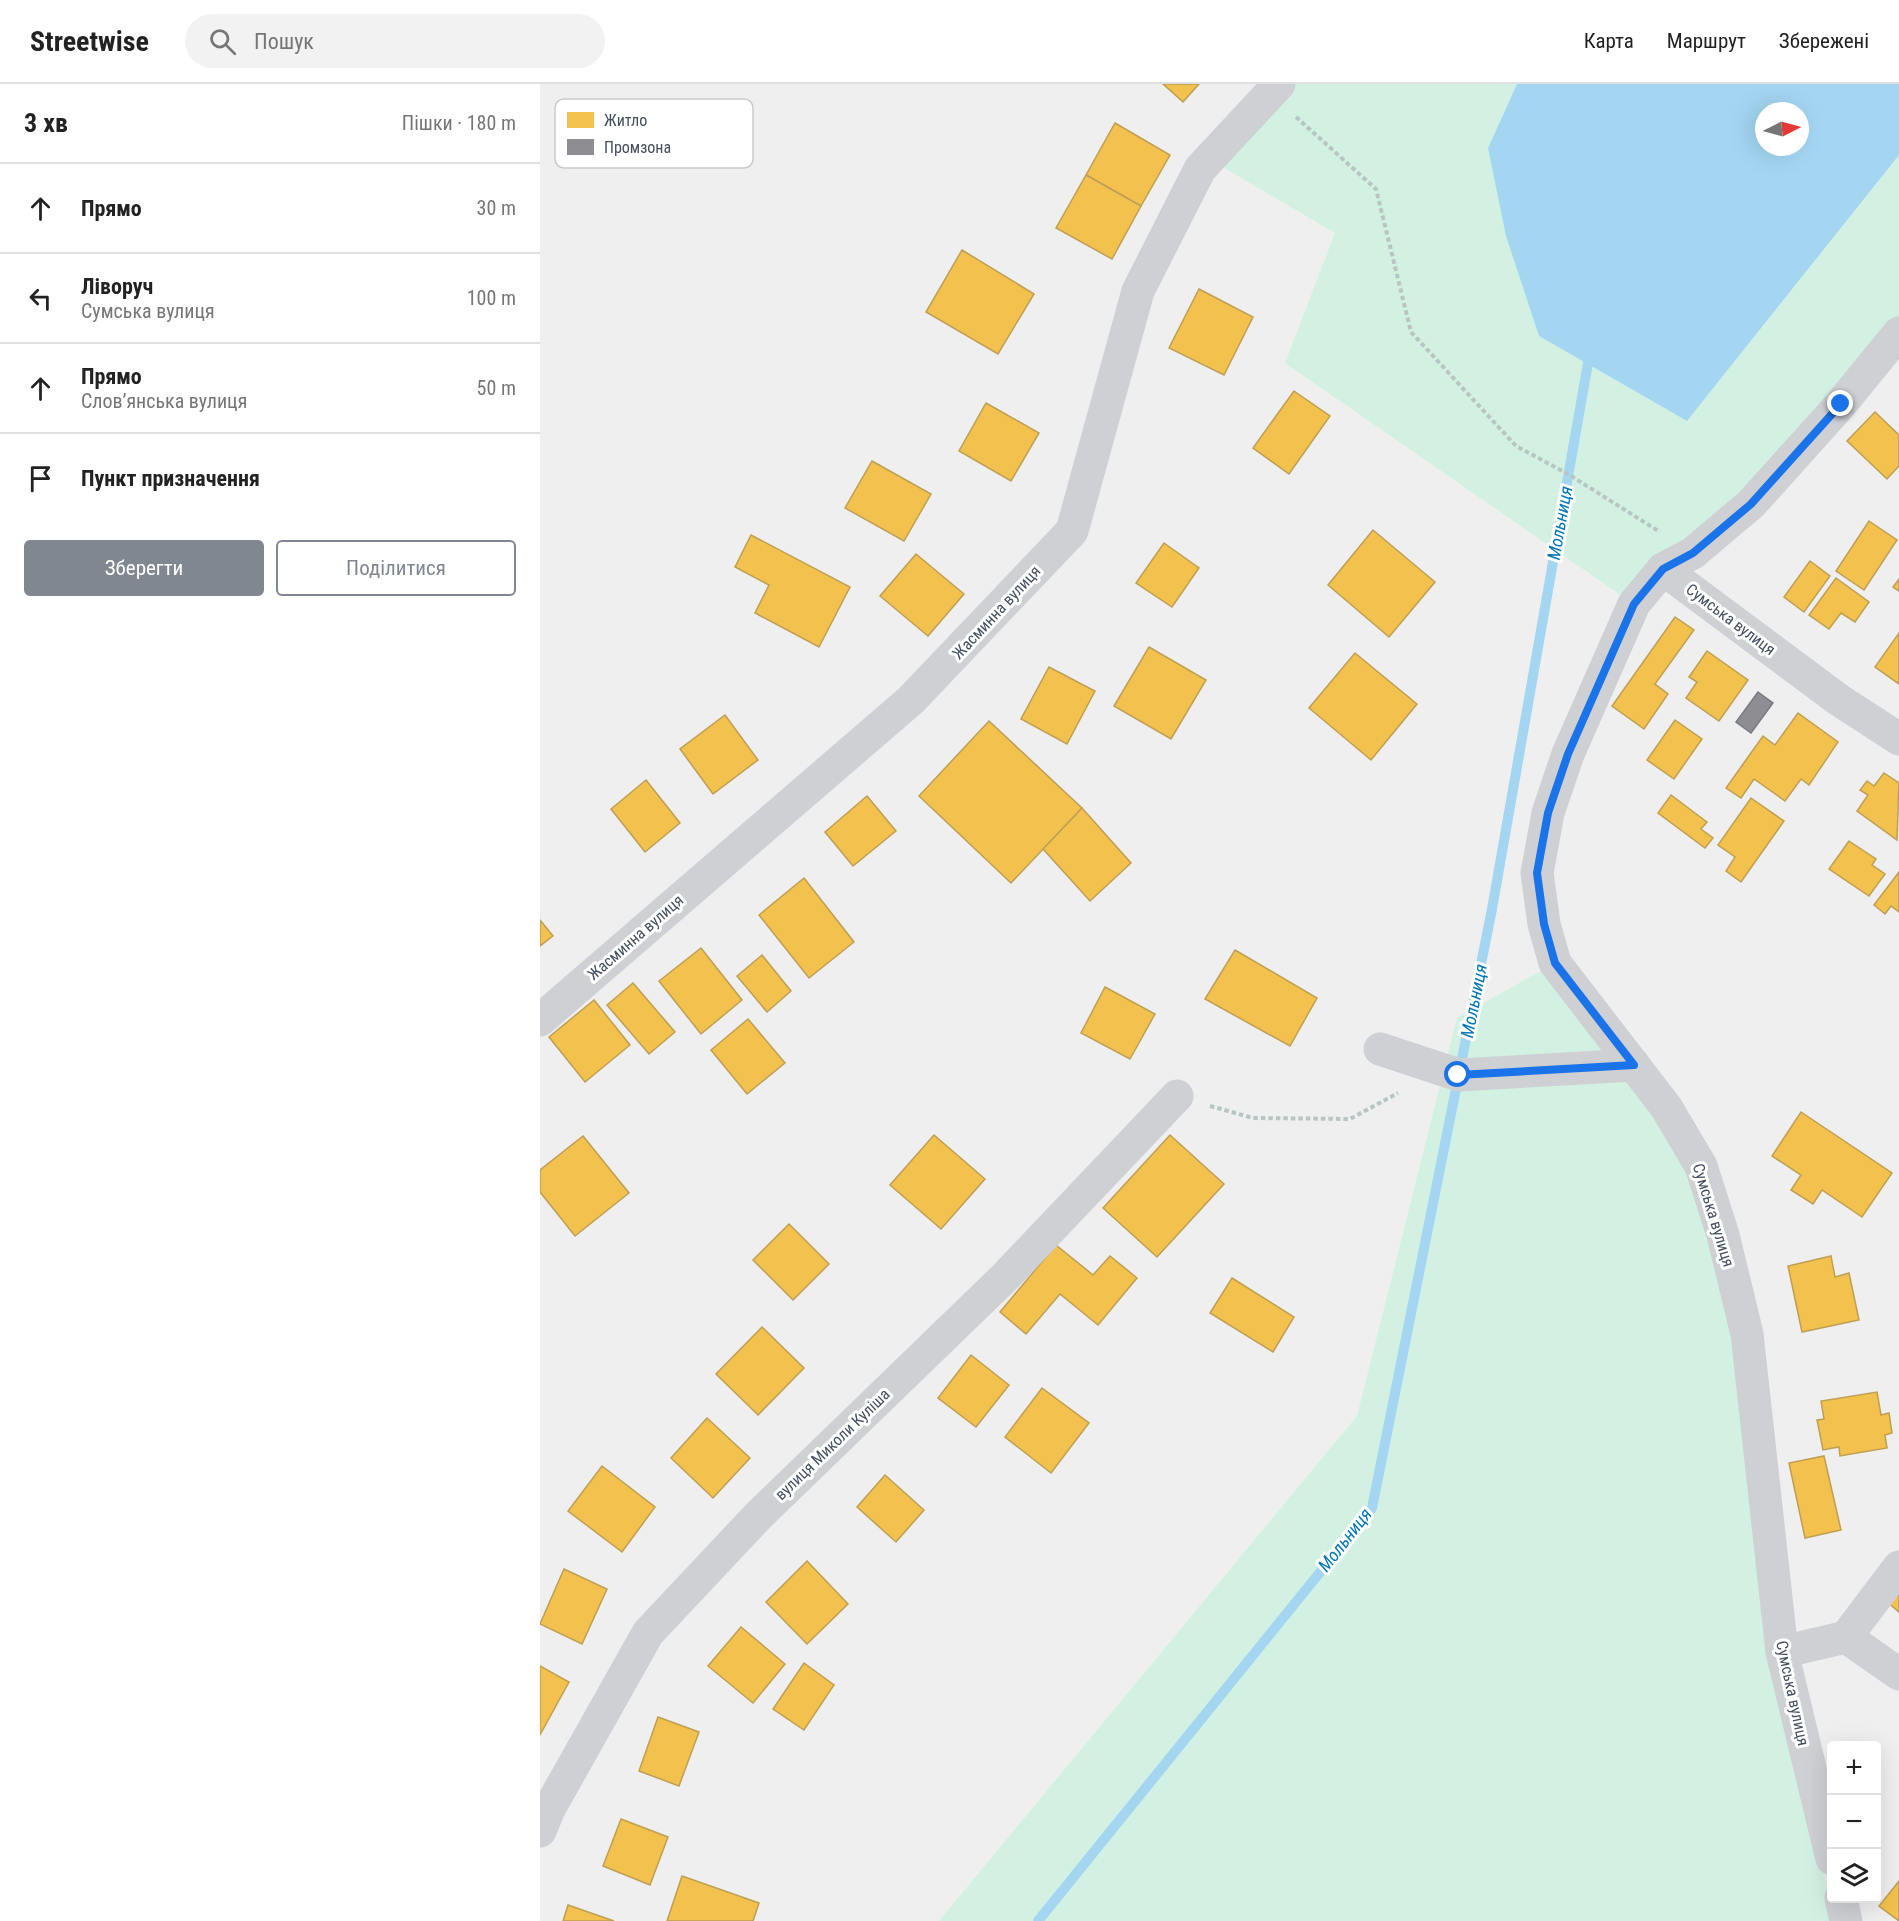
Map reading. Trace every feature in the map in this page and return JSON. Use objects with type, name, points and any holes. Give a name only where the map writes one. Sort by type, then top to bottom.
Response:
[{"type":"street","name":"Жасминна вулиця","points":[[540,1020],[911,700],[1072,531],[1138,291],[1200,169],[1274,89]]},
{"type":"street","points":[[1663,569],[1693,553],[1751,504],[1841,404],[1899,333]]},
{"type":"street","name":"Сумська вулиця","points":[[1830,1849],[1782,1652],[1746,1334],[1723,1235],[1701,1166],[1666,1107],[1555,963],[1544,924],[1537,873],[1548,813],[1568,754],[1634,604],[1663,569],[1839,700],[1899,739]]},
{"type":"street","points":[[1380,1049],[1458,1075],[1634,1065]]},
{"type":"street","name":"вулиця Миколи Куліша","points":[[540,1831],[549,1809],[648,1633],[759,1515],[1003,1279],[1177,1096]]},
{"type":"street","points":[[1782,1652],[1846,1637],[1899,1567]]},
{"type":"street","points":[[1846,1637],[1899,1674]]},
{"type":"street","points":[[1842,1903],[1846,1921]]},
{"type":"path","points":[[1274,89],[1376,189],[1410,332],[1516,446],[1568,474],[1693,553]]},
{"type":"path","points":[[1177,1096],[1254,1118],[1350,1119],[1441,1069]]},
{"type":"green space","points":[[1281,84],[1517,84],[1488,148],[1539,336],[1687,421],[1899,155],[1899,334],[1635,605],[1285,363],[1335,233],[1216,163]]},
{"type":"green space","points":[[1557,962],[1668,1108],[1724,1236],[1783,1649],[1827,1888],[1827,1903],[1830,1903],[1833,1921],[939,1921],[1357,1416],[1457,1018]]},
{"type":"water","points":[[1517,84],[1899,84],[1899,155],[1687,421],[1539,336],[1506,236],[1488,148]]},
{"type":"building: Житло","points":[[1163,84],[1199,84],[1183,102]]},
{"type":"building: Житло","points":[[1115,123],[1170,155],[1141,206],[1086,175]]},
{"type":"building: Житло","points":[[1086,175],[1141,206],[1112,259],[1056,228]]},
{"type":"building: Житло","points":[[962,250],[1034,294],[998,354],[926,312]]},
{"type":"building: Житло","points":[[1199,289],[1253,317],[1224,375],[1169,348]]},
{"type":"building: Житло","points":[[1294,391],[1330,416],[1289,474],[1253,448]]},
{"type":"building: Житло","points":[[986,403],[1039,433],[1011,481],[959,451]]},
{"type":"building: Житло","points":[[1875,412],[1899,435],[1899,466],[1887,479],[1847,441]]},
{"type":"building: Житло","points":[[872,461],[931,494],[904,541],[845,508]]},
{"type":"building: Житло","points":[[1869,521],[1897,540],[1864,590],[1836,571]]},
{"type":"building: Житло","points":[[1373,530],[1435,582],[1389,637],[1328,585]]},
{"type":"building: Житло","points":[[751,535],[850,587],[819,647],[755,613],[769,585],[735,567]]},
{"type":"building: Житло","points":[[1164,543],[1199,568],[1172,607],[1136,583]]},
{"type":"building: Житло","points":[[916,554],[964,594],[928,636],[880,596]]},
{"type":"building: Житло","points":[[1810,561],[1830,576],[1804,612],[1784,597]]},
{"type":"building: Житло","points":[[1836,578],[1869,602],[1855,622],[1841,613],[1829,629],[1809,615]]},
{"type":"building: Житло","points":[[1899,579],[1899,591],[1893,587]]},
{"type":"building: Житло","points":[[1675,617],[1694,630],[1655,684],[1668,694],[1644,729],[1612,706]]},
{"type":"building: Житло","points":[[1899,633],[1899,684],[1875,667]]},
{"type":"building: Житло","points":[[1149,647],[1206,680],[1171,739],[1114,706]]},
{"type":"building: Житло","points":[[1707,651],[1748,680],[1719,721],[1686,698],[1697,682],[1689,677]]},
{"type":"building: Житло","points":[[1355,653],[1417,704],[1371,760],[1309,708]]},
{"type":"building: Житло","points":[[1049,667],[1095,691],[1067,744],[1021,719]]},
{"type":"building: Житло","points":[[1798,713],[1838,742],[1809,785],[1801,779],[1785,801],[1754,779],[1741,798],[1726,788],[1763,736],[1775,745]]},
{"type":"building: Житло","points":[[725,715],[758,760],[713,794],[680,749]]},
{"type":"building: Житло","points":[[1675,720],[1702,739],[1674,779],[1647,760]]},
{"type":"building: Житло","points":[[989,721],[1082,808],[1011,883],[919,796]]},
{"type":"building: Житло","points":[[1884,773],[1899,783],[1897,840],[1857,811],[1868,795],[1860,790],[1867,781],[1874,786]]},
{"type":"building: Житло","points":[[646,780],[680,823],[645,852],[611,809]]},
{"type":"building: Житло","points":[[1671,795],[1707,822],[1701,829],[1713,838],[1705,848],[1658,813]]},
{"type":"building: Житло","points":[[867,796],[896,831],[853,866],[825,832]]},
{"type":"building: Житло","points":[[1751,798],[1784,821],[1741,882],[1726,871],[1735,857],[1718,845]]},
{"type":"building: Житло","points":[[1082,808],[1131,863],[1090,901],[1043,849]]},
{"type":"building: Житло","points":[[1849,841],[1876,859],[1872,865],[1885,874],[1869,896],[1829,869]]},
{"type":"building: Житло","points":[[1899,872],[1899,912],[1891,906],[1885,914],[1874,905]]},
{"type":"building: Житло","points":[[804,878],[854,942],[809,978],[759,915]]},
{"type":"building: Житло","points":[[540,920],[553,936],[540,946]]},
{"type":"building: Житло","points":[[701,948],[742,1000],[701,1034],[659,981]]},
{"type":"building: Житло","points":[[1235,950],[1317,998],[1290,1046],[1205,999]]},
{"type":"building: Житло","points":[[762,955],[791,991],[767,1012],[737,976]]},
{"type":"building: Житло","points":[[633,983],[675,1032],[649,1054],[607,1005]]},
{"type":"building: Житло","points":[[1105,987],[1155,1014],[1130,1059],[1081,1033]]},
{"type":"building: Житло","points":[[594,1000],[630,1045],[585,1082],[549,1037]]},
{"type":"building: Житло","points":[[748,1019],[785,1063],[747,1094],[711,1050]]},
{"type":"building: Житло","points":[[1801,1112],[1892,1173],[1862,1217],[1822,1190],[1813,1204],[1791,1190],[1801,1175],[1772,1156]]},
{"type":"building: Житло","points":[[934,1135],[985,1179],[941,1229],[890,1185]]},
{"type":"building: Житло","points":[[1170,1135],[1224,1184],[1157,1257],[1103,1208]]},
{"type":"building: Житло","points":[[583,1136],[629,1193],[575,1236],[540,1192],[540,1170]]},
{"type":"building: Житло","points":[[789,1224],[829,1264],[793,1300],[753,1260]]},
{"type":"building: Житло","points":[[1056,1245],[1093,1275],[1110,1256],[1137,1278],[1098,1325],[1060,1294],[1026,1334],[1000,1312]]},
{"type":"building: Житло","points":[[1831,1256],[1835,1277],[1849,1273],[1859,1320],[1802,1332],[1788,1266]]},
{"type":"building: Житло","points":[[1232,1278],[1294,1317],[1273,1352],[1210,1313]]},
{"type":"building: Житло","points":[[762,1327],[804,1368],[758,1415],[716,1374]]},
{"type":"building: Житло","points":[[971,1355],[1009,1385],[976,1427],[938,1398]]},
{"type":"building: Житло","points":[[1042,1388],[1089,1423],[1051,1473],[1005,1437]]},
{"type":"building: Житло","points":[[1877,1392],[1881,1415],[1889,1413],[1892,1433],[1885,1435],[1887,1448],[1840,1456],[1839,1447],[1823,1450],[1817,1420],[1824,1419],[1821,1401]]},
{"type":"building: Житло","points":[[707,1418],[750,1458],[713,1498],[671,1458]]},
{"type":"building: Житло","points":[[1824,1456],[1841,1530],[1805,1538],[1789,1463]]},
{"type":"building: Житло","points":[[602,1466],[655,1507],[622,1552],[568,1511]]},
{"type":"building: Житло","points":[[885,1475],[924,1510],[896,1542],[857,1507]]},
{"type":"building: Житло","points":[[807,1561],[848,1604],[807,1644],[766,1602]]},
{"type":"building: Житло","points":[[564,1569],[607,1589],[582,1644],[540,1624]]},
{"type":"building: Житло","points":[[1899,1587],[1899,1612],[1887,1602]]},
{"type":"building: Житло","points":[[741,1627],[785,1664],[753,1703],[708,1666]]},
{"type":"building: Житло","points":[[804,1663],[834,1685],[804,1730],[773,1709]]},
{"type":"building: Житло","points":[[540,1666],[569,1682],[540,1735]]},
{"type":"building: Житло","points":[[658,1717],[699,1732],[679,1786],[639,1771]]},
{"type":"building: Житло","points":[[621,1819],[668,1837],[650,1885],[603,1866]]},
{"type":"building: Житло","points":[[682,1876],[759,1903],[753,1921],[667,1921]]},
{"type":"building: Житло","points":[[1899,1881],[1899,1921],[1879,1906]]},
{"type":"building: Житло","points":[[568,1905],[614,1921],[563,1921]]},
{"type":"building: Промзона","points":[[1758,692],[1773,703],[1751,733],[1736,722]]},
{"type":"waterway","name":"Мольниця","points":[[1038,1921],[1372,1508],[1492,909],[1588,363],[1596,352]]},
{"type":"route","points":[[1458,1075],[1634,1065],[1555,963],[1544,924],[1537,873],[1548,813],[1568,754],[1634,604],[1663,569],[1693,553],[1751,504],[1841,404]]}]
